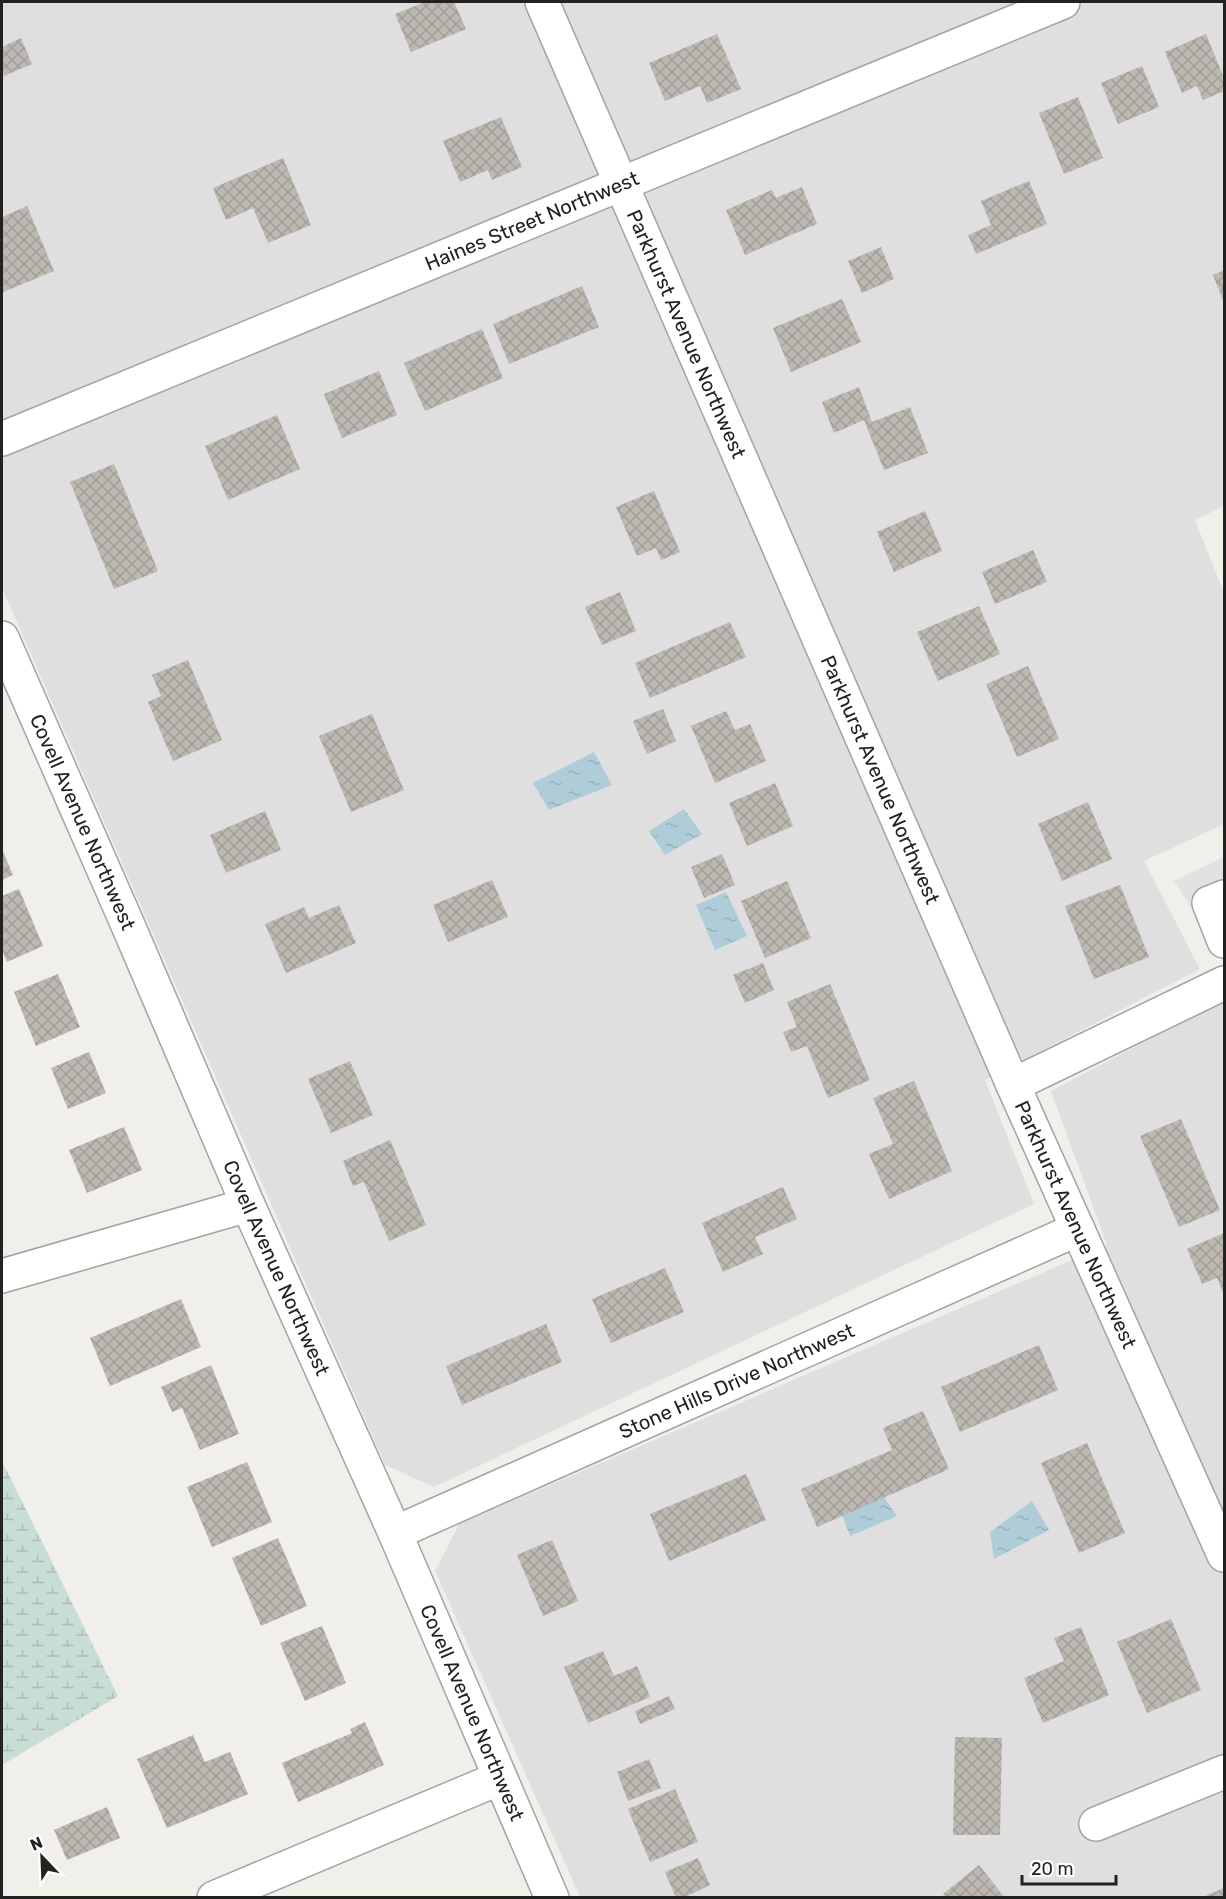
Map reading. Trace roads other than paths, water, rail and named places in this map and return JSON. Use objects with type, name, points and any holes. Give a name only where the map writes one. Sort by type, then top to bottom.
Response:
[{"type":"street","name":"Parkhurst Avenue Northwest","points":[[542,2],[1013,1085],[1224,1555]]},
{"type":"street","name":"Haines Street Northwest","points":[[2,439],[621,182],[1063,2]]},
{"type":"street","name":"Covell Avenue Northwest","points":[[2,638],[248,1205],[395,1533],[552,1898]]},
{"type":"street","points":[[1224,897],[1209,903],[1224,941]]},
{"type":"street","points":[[1013,1085],[1224,983]]},
{"type":"street","points":[[2,1275],[248,1205]]},
{"type":"street","name":"Stone Hills Drive Northwest","points":[[395,1533],[1078,1228]]},
{"type":"street","points":[[1096,1824],[1224,1772]]},
{"type":"street","points":[[214,1898],[500,1778]]},
{"type":"water","points":[[594,752],[612,785],[549,810],[533,783]]},
{"type":"water","points":[[684,809],[702,834],[665,855],[649,831]]},
{"type":"water","points":[[726,892],[747,936],[715,950],[696,905]]},
{"type":"water","points":[[879,1490],[897,1516],[850,1536],[840,1509]]},
{"type":"water","points":[[1032,1501],[1049,1530],[994,1559],[990,1532]]}]
